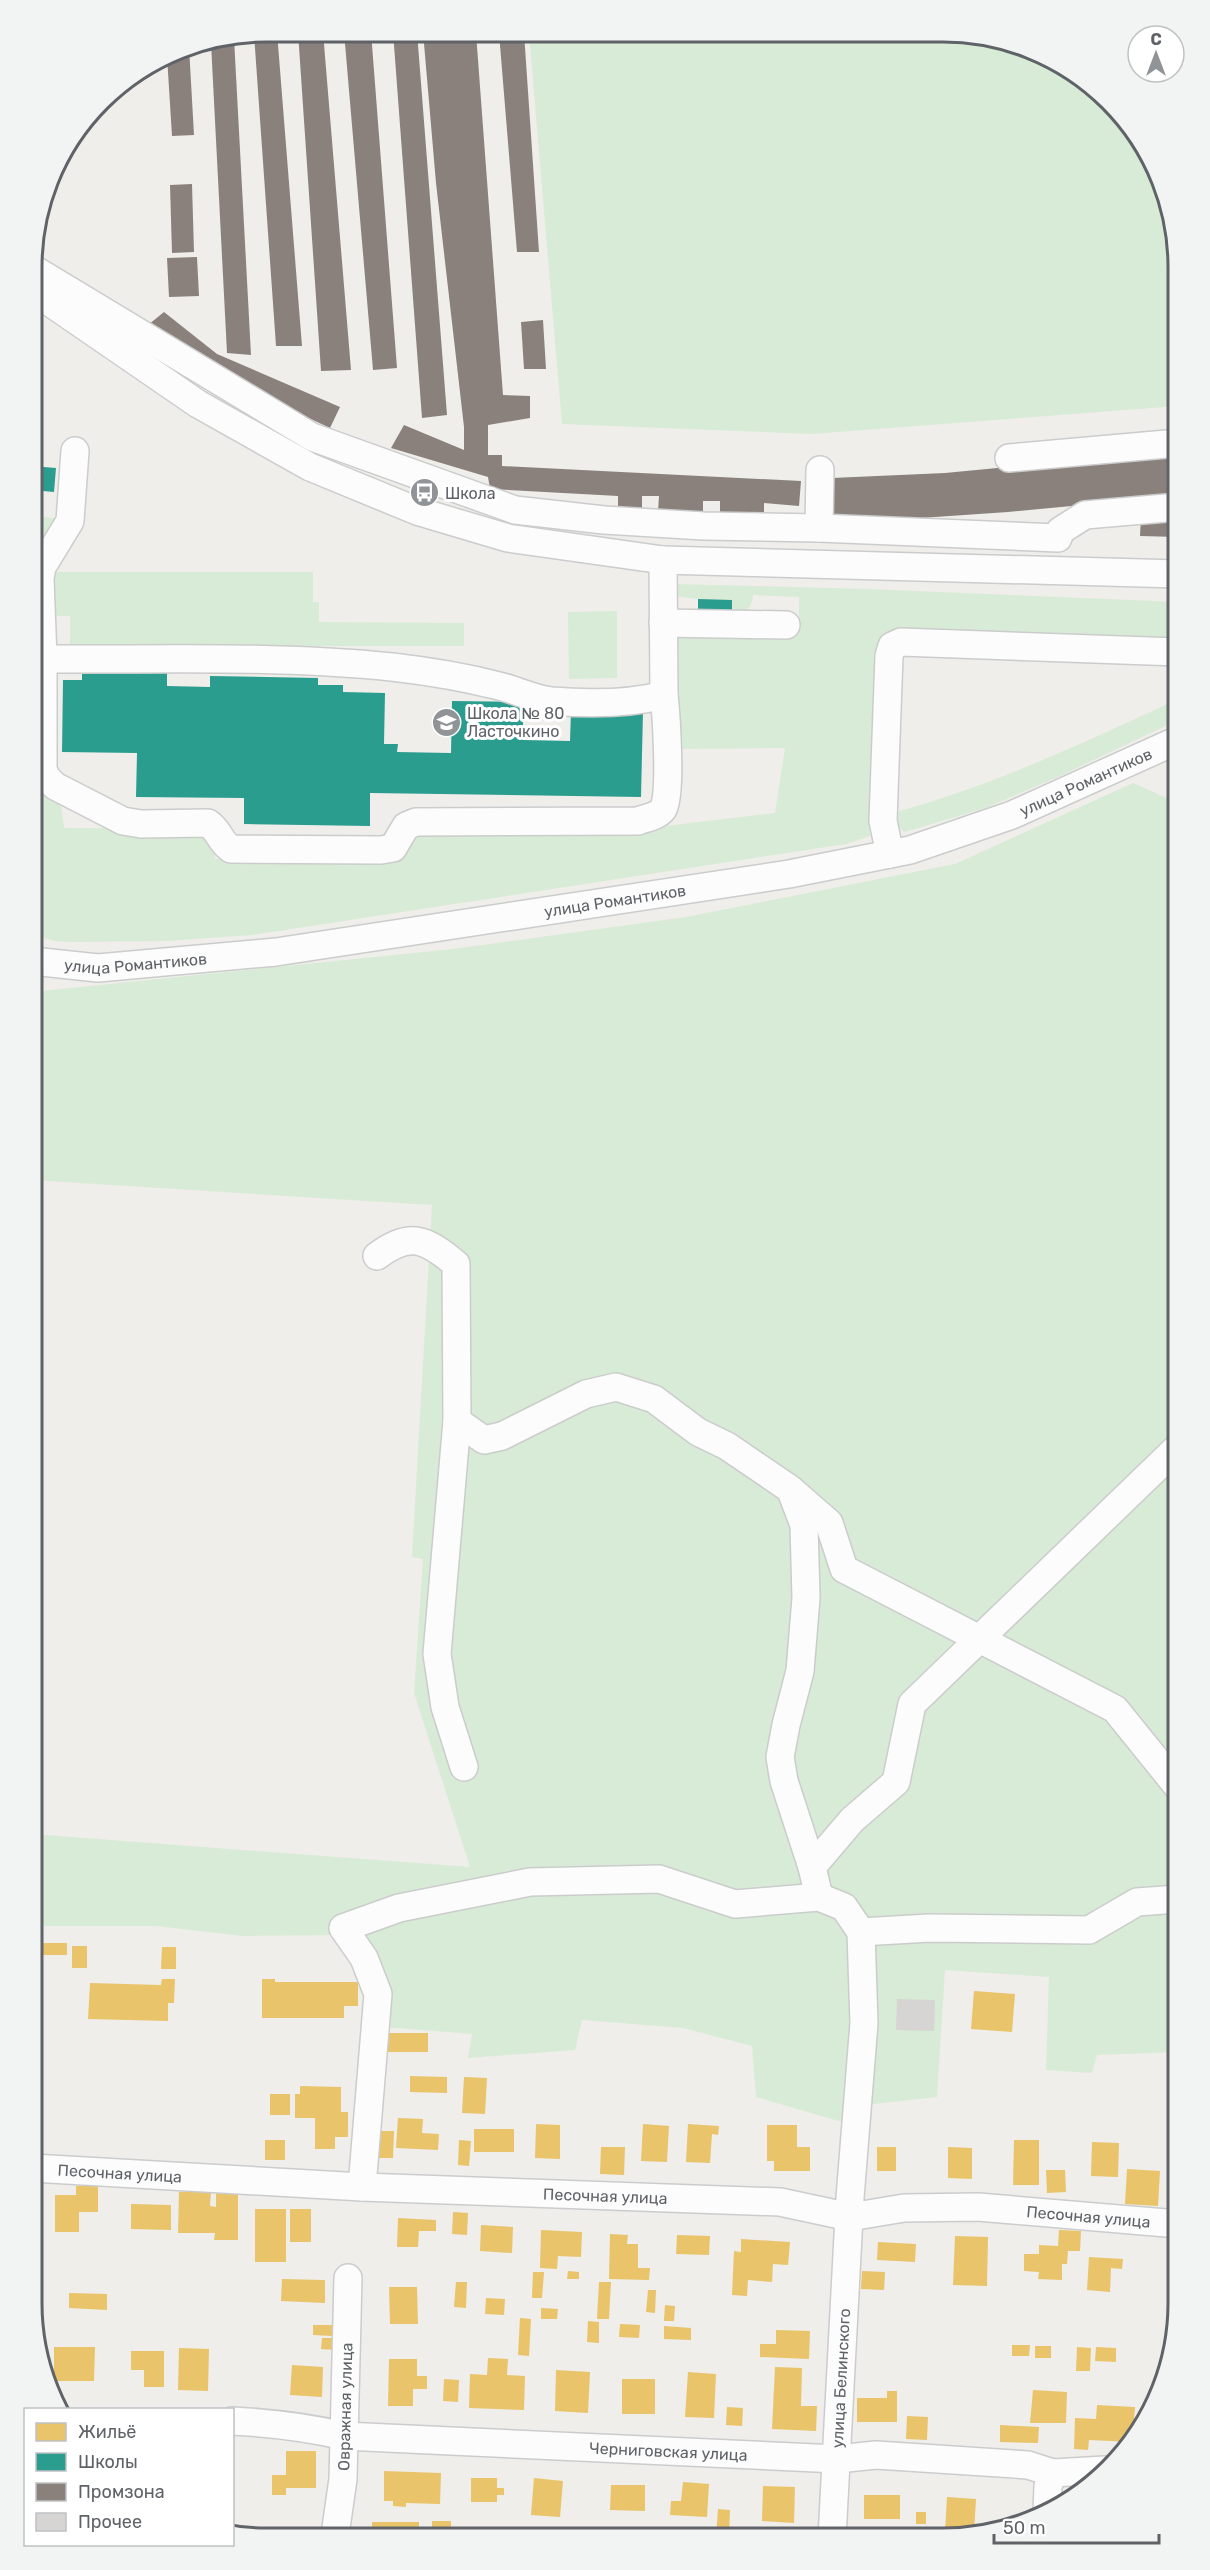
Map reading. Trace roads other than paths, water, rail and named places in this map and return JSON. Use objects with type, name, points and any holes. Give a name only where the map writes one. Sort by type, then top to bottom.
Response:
[{"type":"street","points":[[42,274],[312,437],[515,510],[604,520],[693,525],[1058,537],[1060,531],[1085,515],[1168,508]]},
{"type":"street","points":[[42,297],[198,404],[310,467],[417,511],[508,538],[663,560],[1168,574]]},
{"type":"street","points":[[1008,458],[1168,444]]},
{"type":"street","points":[[42,567],[70,521],[75,451]]},
{"type":"street","points":[[819,528],[820,470]]},
{"type":"street","points":[[42,631],[43,769],[55,786],[123,821],[141,824],[208,823],[216,828],[225,845],[231,849],[381,850],[393,848],[406,826],[416,822],[638,821],[663,810],[667,801],[663,560]]},
{"type":"street","points":[[663,622],[786,626]]},
{"type":"street","points":[[890,854],[883,821],[889,656],[892,646],[901,642],[1168,652]]},
{"type":"street","points":[[43,658],[308,662],[390,667],[426,671],[498,686],[549,700],[632,701],[664,695]]},
{"type":"street","name":"улица Романтиков","points":[[42,962],[98,968],[276,952],[789,874],[910,850],[1012,815],[1168,745]]},
{"type":"street","points":[[377,1256],[394,1243],[419,1240],[436,1248],[456,1264],[457,1421],[437,1654],[445,1707],[464,1767]]},
{"type":"street","points":[[457,1421],[484,1440],[502,1436],[586,1394],[616,1387],[654,1399],[698,1432],[727,1446],[790,1489],[829,1523],[843,1569],[1115,1709],[1168,1775]]},
{"type":"street","points":[[812,1867],[852,1820],[896,1782],[912,1704],[1168,1457]]},
{"type":"street","points":[[790,1489],[804,1525],[806,1598],[800,1671],[780,1757],[784,1781],[812,1867],[819,1897]]},
{"type":"street","points":[[362,2187],[378,1994],[364,1958],[343,1928],[399,1908],[530,1882],[659,1879],[735,1904],[819,1897],[844,1907],[861,1932],[928,1928],[1089,1930],[1137,1902],[1168,1900]]},
{"type":"street","name":"улица Белинского","points":[[833,2528],[850,2217],[864,2023],[861,1932]]},
{"type":"street","name":"Песочная улица","points":[[42,2169],[362,2187],[780,2202],[850,2217],[904,2208],[978,2206],[1168,2223]]},
{"type":"street","name":"Овражная улица","points":[[336,2528],[344,2479],[348,2278]]},
{"type":"street","name":"Черниговская улица","points":[[234,2421],[288,2424],[344,2436],[837,2459],[876,2455],[1028,2465],[1053,2473],[1092,2471]]},
{"type":"street","points":[[1047,2502],[1048,2486],[1053,2473]]},
{"type":"place","name":"Школа","points":[[424,493]]},
{"type":"place","name":"Школа № 80 Ласточкино","points":[[446,722]]}]
